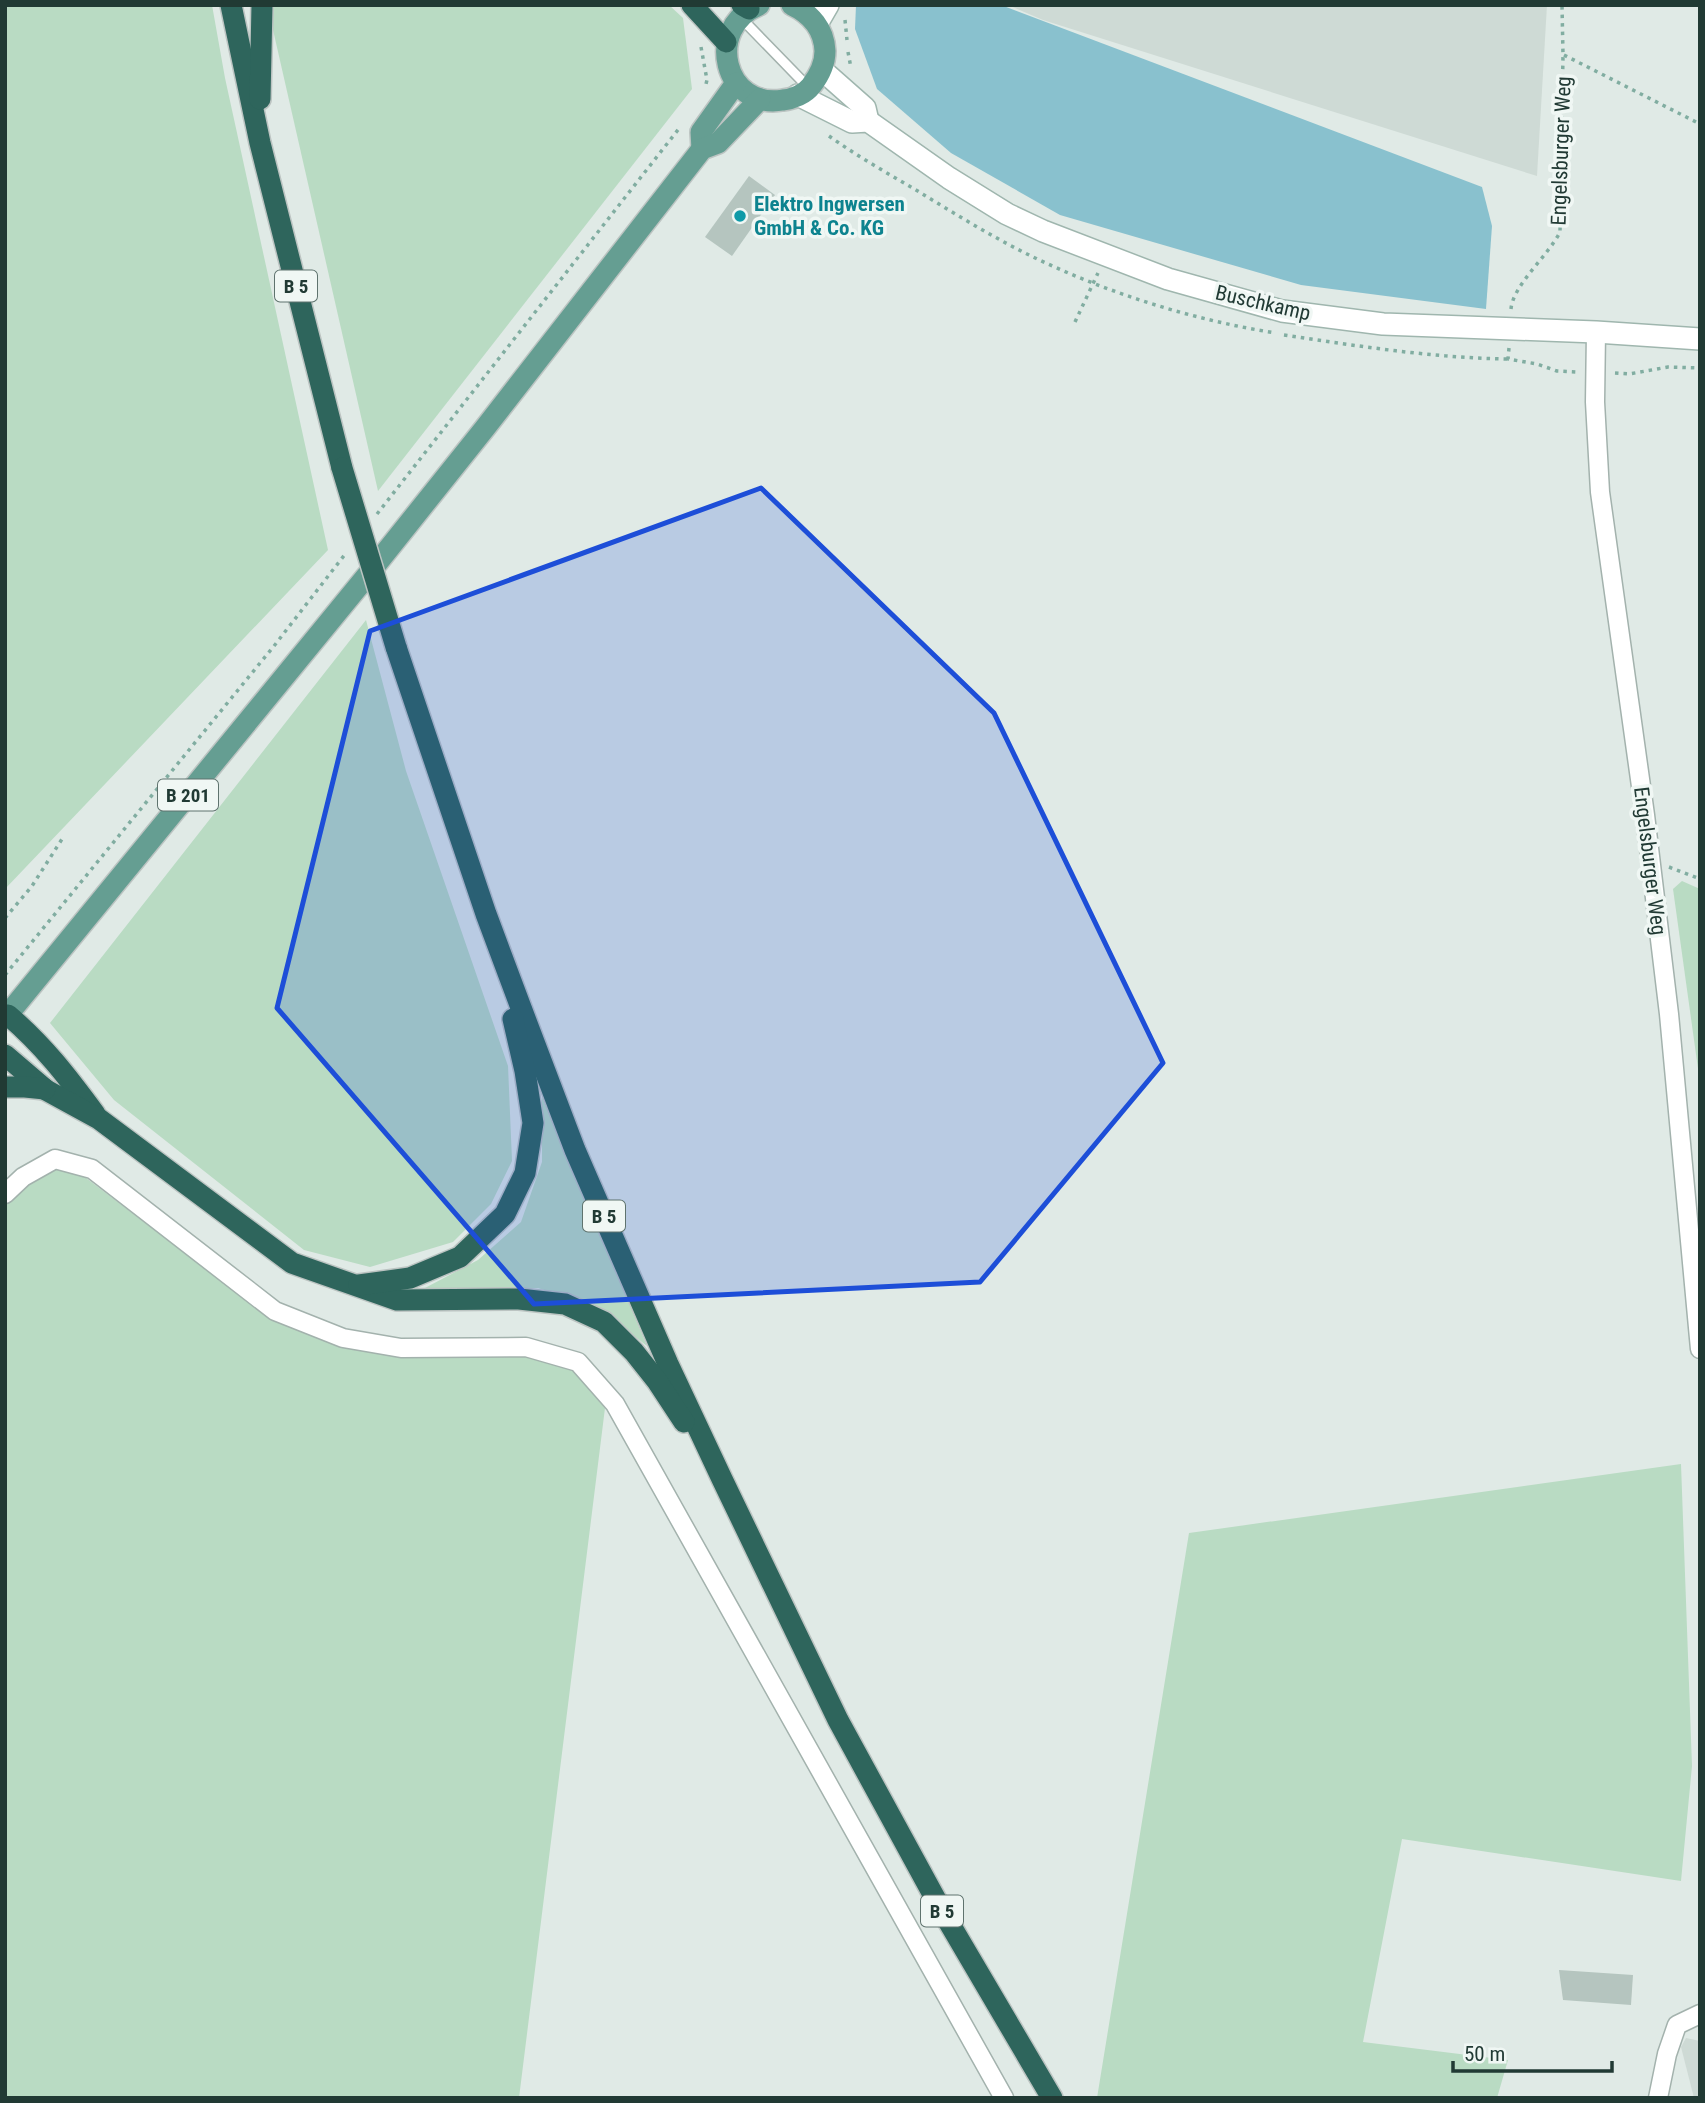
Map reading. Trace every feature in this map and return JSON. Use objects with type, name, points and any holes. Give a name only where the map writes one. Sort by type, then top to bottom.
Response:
[{"type":"highway","name":"B 5","points":[[231,5],[260,143],[342,468],[396,647],[498,948],[575,1150],[668,1364],[845,1732],[941,1909],[1052,2098]]},
{"type":"highway","points":[[260,143],[259,51],[262,5]]},
{"type":"highway","points":[[692,5],[726,42]]},
{"type":"highway","points":[[355,1285],[410,1278],[460,1257],[505,1214],[525,1172],[533,1123],[525,1071],[498,948]]},
{"type":"highway","points":[[6,1016],[36,1040],[57,1063],[99,1119]]},
{"type":"highway","points":[[5,1055],[46,1090],[99,1119],[292,1263],[397,1300],[519,1299],[565,1304],[604,1322],[635,1352],[657,1381],[722,1479]]},
{"type":"highway","points":[[5,1087],[46,1090]]},
{"type":"main road","points":[[748,9],[731,28],[726,42],[729,71],[736,83],[747,93],[775,102],[789,99],[804,91],[822,69],[825,54],[823,38],[817,24],[793,5]]},
{"type":"main road","name":"B 201","points":[[702,149],[701,132],[736,83]]},
{"type":"main road","name":"B 201","points":[[6,1016],[378,561],[702,149],[718,143],[760,99]]},
{"type":"street","points":[[817,24],[828,5]]},
{"type":"street","name":"Buschkamp","points":[[822,69],[865,107],[868,121]]},
{"type":"street","name":"Buschkamp","points":[[804,91],[852,122],[868,121],[949,178],[1007,214],[1168,279],[1282,311],[1383,324],[1700,339]]},
{"type":"street","name":"Engelsburger Weg","points":[[1596,332],[1595,402],[1600,492],[1669,1014],[1700,1349]]},
{"type":"street","points":[[5,1194],[23,1177],[55,1159],[92,1169],[275,1311],[343,1338],[401,1349],[526,1347],[578,1362],[615,1404],[1004,2098]]},
{"type":"street","points":[[1658,2098],[1667,2054],[1678,2025],[1700,2014]]},
{"type":"lane","points":[[748,9],[804,91]]},
{"type":"path","name":"Engelsburger Weg","points":[[1562,5],[1560,232],[1555,244],[1514,294],[1508,359],[1538,363],[1557,371],[1596,373]]},
{"type":"path","points":[[705,90],[700,40],[708,23]]},
{"type":"path","points":[[1563,55],[1700,124]]},
{"type":"path","points":[[377,514],[685,121]]},
{"type":"path","points":[[1075,322],[1106,256]]},
{"type":"path","points":[[1596,373],[1629,374],[1668,367],[1700,368]]},
{"type":"path","points":[[5,975],[351,547]]},
{"type":"path","points":[[5,918],[32,886],[64,836]]},
{"type":"path","points":[[1651,867],[1671,867],[1700,879]]},
{"type":"highlighted area","points":[[761,488],[994,713],[1163,1063],[980,1282],[534,1304],[277,1008],[370,631]]},
{"type":"shaded area","points":[[1008,5],[1547,5],[1537,176],[1043,20]]},
{"type":"shaded area","points":[[1686,2038],[1700,2041],[1700,2098],[1694,2098],[1681,2047]]},
{"type":"green space","points":[[5,5],[212,5],[225,78],[328,550],[5,889]]},
{"type":"green space","points":[[274,5],[669,5],[683,18],[692,89],[378,491],[271,21]]},
{"type":"green space","points":[[366,620],[406,771],[508,1066],[512,1161],[491,1204],[453,1242],[370,1267],[304,1250],[114,1100],[50,1023]]},
{"type":"green space","points":[[1682,881],[1700,889],[1700,1083],[1673,889]]},
{"type":"green space","points":[[542,1097],[647,1346],[597,1307],[538,1288],[444,1294],[402,1290],[425,1288],[478,1260],[521,1222],[542,1162]]},
{"type":"green space","points":[[58,1168],[86,1178],[272,1319],[340,1345],[400,1357],[525,1355],[574,1369],[605,1408],[519,2098],[5,2098],[5,1206],[29,1182]]},
{"type":"green space","points":[[1681,1464],[1692,1766],[1681,1881],[1402,1839],[1363,2042],[1508,2060],[1497,2098],[1097,2098],[1189,1533]]},
{"type":"water","points":[[856,5],[1001,5],[1482,187],[1492,226],[1486,309],[1301,285],[1060,215],[951,153],[877,89],[855,29]]},
{"type":"building","name":"Elektro Ingwersen GmbH & Co. KG","points":[[749,176],[775,195],[732,256],[705,237]]},
{"type":"building","points":[[1559,1970],[1633,1975],[1631,2005],[1563,2000]]},
{"type":"place","name":"Elektro Ingwersen GmbH & Co. KG","points":[[740,216]]}]
